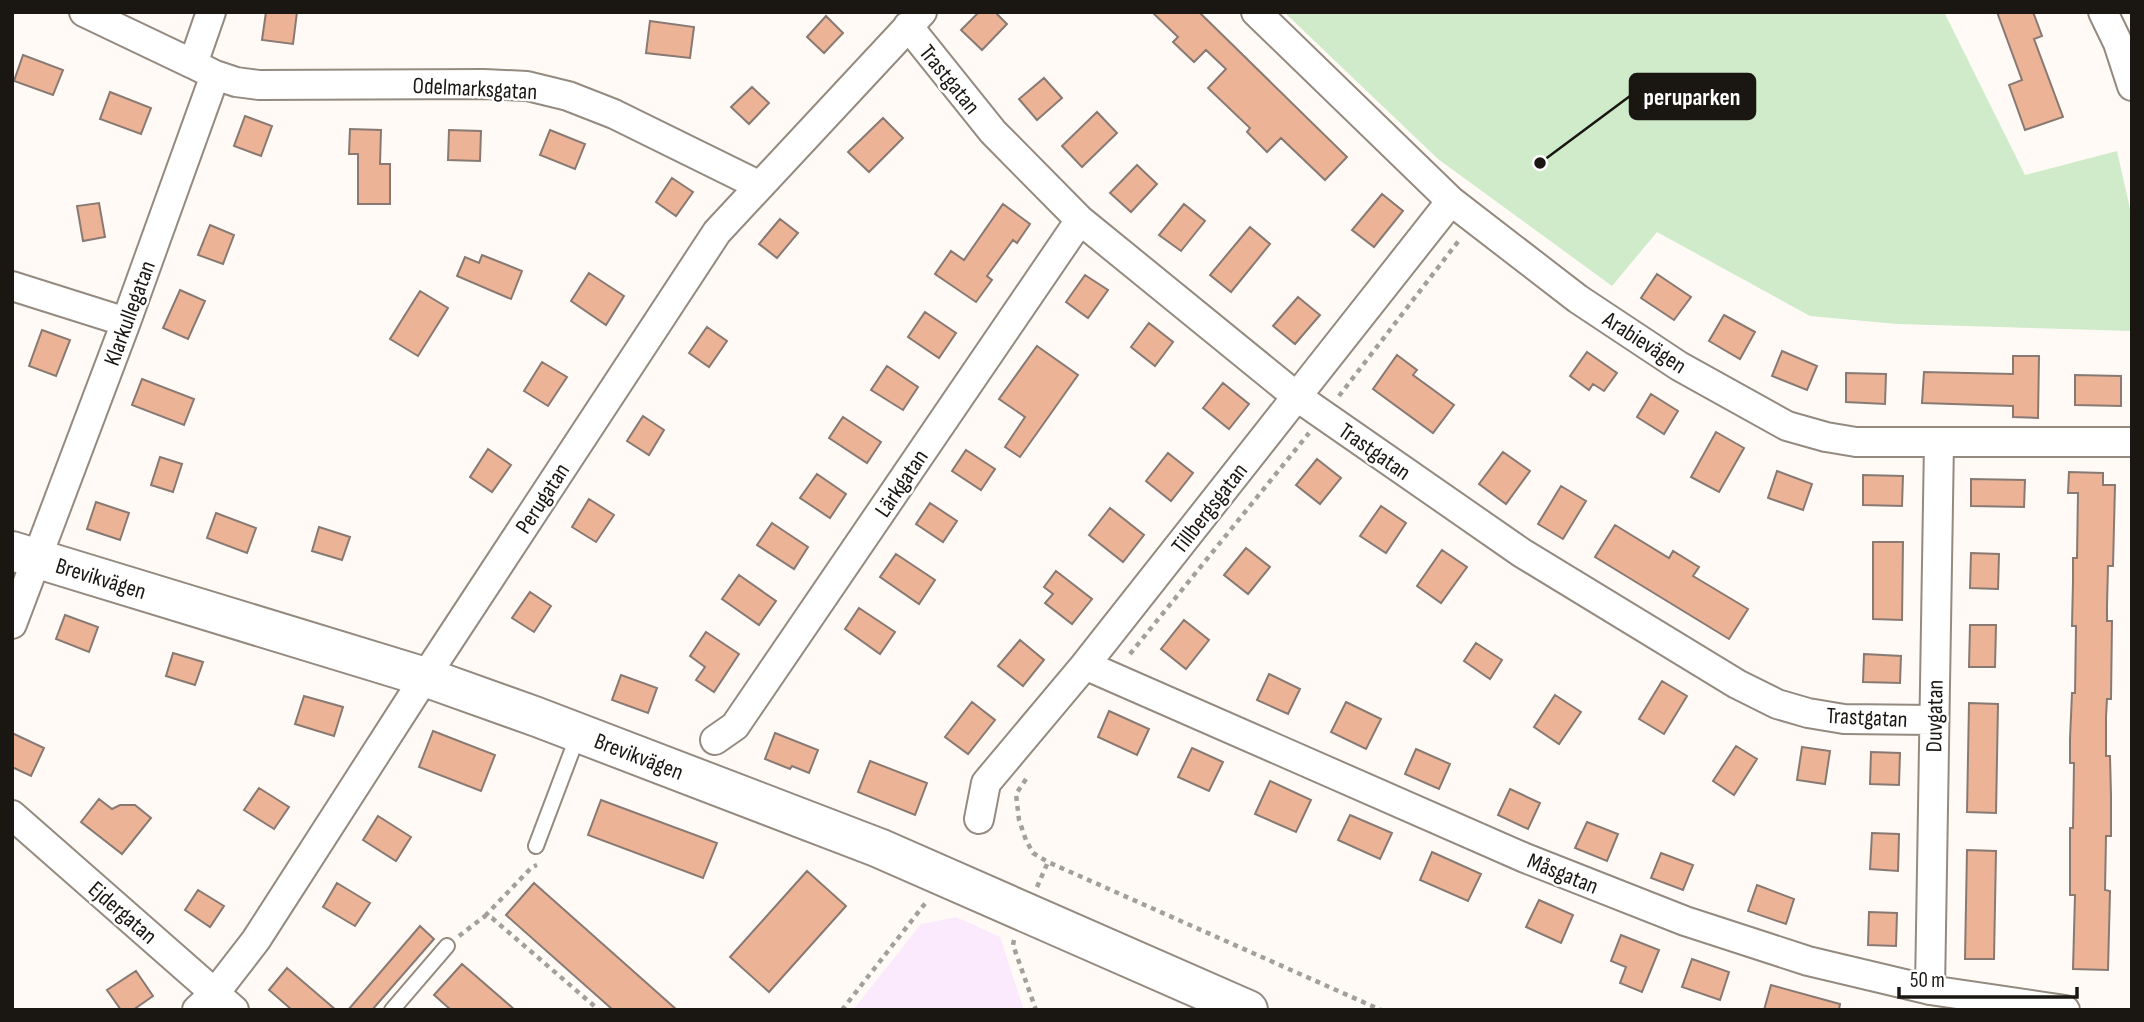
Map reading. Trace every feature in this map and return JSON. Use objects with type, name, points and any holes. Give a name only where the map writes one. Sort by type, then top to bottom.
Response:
[{"type":"street","name":"Odelmarksgatan","points":[[84,12],[204,70],[236,82],[259,85],[484,84],[527,86],[568,96],[614,114],[758,185]]},
{"type":"street","name":"Klarkullegatan","points":[[12,624],[24,555],[126,322],[204,70],[211,12]]},
{"type":"street","name":"Arabievägen","points":[[1256,12],[1451,201],[1475,220],[1578,299],[1679,366],[1787,426],[1856,442],[2132,442]]},
{"type":"street","points":[[2104,12],[2132,86]]},
{"type":"street","name":"Perugatan","points":[[215,1004],[425,677],[717,232],[915,19]]},
{"type":"street","name":"Trastgatan","points":[[915,19],[993,132],[1080,220],[1296,397],[1522,553],[1737,684],[1777,704],[1844,719],[1934,720]]},
{"type":"street","name":"Tillbergsgatan","points":[[979,819],[986,783],[1085,665],[1451,201]]},
{"type":"street","name":"Lärkgatan","points":[[715,740],[735,726],[1080,220]]},
{"type":"street","points":[[12,286],[126,322]]},
{"type":"street","name":"Duvgatan","points":[[1930,990],[1939,442]]},
{"type":"street","name":"Brevikvägen","points":[[24,555],[425,677],[579,733],[879,848],[1248,1010]]},
{"type":"street","name":"Måsgatan","points":[[1085,665],[1525,858],[1685,921],[1808,961],[1930,990],[2065,1010]]},
{"type":"street","name":"Ejdergatan","points":[[12,815],[215,1004]]},
{"type":"lane","points":[[536,846],[579,733]]},
{"type":"lane","points":[[393,1010],[447,946]]},
{"type":"path","points":[[1111,677],[1323,416],[1475,220]]},
{"type":"path","points":[[1033,771],[1016,794],[1019,820],[1033,853],[1048,862]]},
{"type":"path","points":[[447,946],[485,916],[532,867],[541,864],[536,846]]},
{"type":"path","points":[[842,1010],[929,897]]},
{"type":"path","points":[[485,916],[492,918],[599,1010]]},
{"type":"shaded area","points":[[956,917],[1000,937],[1024,1010],[853,1010],[921,924]]},
{"type":"green space","points":[[1284,12],[1944,12],[2025,175],[2117,151],[2132,218],[2132,331],[1897,324],[1810,316],[1657,232],[1612,286],[1438,159]]},
{"type":"building","points":[[266,12],[297,12],[293,44],[262,40]]},
{"type":"building","points":[[979,12],[995,12],[1007,24],[982,50],[961,30]]},
{"type":"building","points":[[1152,12],[1199,12],[1347,157],[1325,180],[1281,138],[1267,152],[1247,132],[1250,128],[1208,88],[1226,69],[1206,50],[1194,62],[1173,42],[1178,37]]},
{"type":"building","points":[[1997,12],[2033,12],[2042,36],[2034,39],[2063,117],[2025,130],[2009,85],[2022,80]]},
{"type":"building","points":[[826,16],[843,33],[824,53],[807,37]]},
{"type":"building","points":[[650,21],[694,27],[690,58],[646,53]]},
{"type":"building","points":[[23,55],[63,70],[53,95],[14,81]]},
{"type":"building","points":[[1044,78],[1062,98],[1037,120],[1019,99]]},
{"type":"building","points":[[752,87],[769,103],[749,124],[731,107]]},
{"type":"building","points":[[110,92],[151,108],[141,134],[100,119]]},
{"type":"building","points":[[1097,112],[1117,133],[1082,167],[1062,146]]},
{"type":"building","points":[[245,116],[272,126],[261,156],[234,146]]},
{"type":"building","points":[[883,118],[903,138],[869,172],[848,152]]},
{"type":"building","points":[[350,129],[381,130],[380,164],[390,164],[390,204],[358,204],[358,154],[349,154]]},
{"type":"building","points":[[449,130],[481,131],[480,161],[448,160]]},
{"type":"building","points":[[550,130],[585,144],[575,169],[540,155]]},
{"type":"building","points":[[1137,165],[1157,184],[1131,212],[1110,193]]},
{"type":"building","points":[[672,178],[693,192],[676,216],[656,202]]},
{"type":"building","points":[[1382,194],[1403,211],[1374,247],[1352,230]]},
{"type":"building","points":[[99,203],[105,237],[83,241],[77,206]]},
{"type":"building","points":[[1003,204],[1030,224],[1017,243],[1013,240],[987,276],[992,280],[976,302],[935,274],[951,251],[964,260]]},
{"type":"building","points":[[1184,204],[1205,221],[1181,251],[1159,235]]},
{"type":"building","points":[[780,219],[798,233],[777,258],[759,244]]},
{"type":"building","points":[[210,225],[234,235],[223,264],[198,255]]},
{"type":"building","points":[[1250,227],[1270,244],[1231,292],[1210,275]]},
{"type":"building","points":[[482,255],[522,271],[511,299],[457,276],[465,257],[479,263]]},
{"type":"building","points":[[589,273],[624,296],[606,325],[571,301]]},
{"type":"building","points":[[1657,274],[1691,297],[1674,320],[1641,298]]},
{"type":"building","points":[[1085,275],[1108,290],[1088,318],[1066,302]]},
{"type":"building","points":[[180,290],[205,301],[188,339],[163,328]]},
{"type":"building","points":[[420,291],[448,308],[418,356],[390,339]]},
{"type":"building","points":[[1298,297],[1320,315],[1295,344],[1273,326]]},
{"type":"building","points":[[925,312],[956,333],[939,358],[908,337]]},
{"type":"building","points":[[1724,315],[1755,332],[1740,359],[1709,341]]},
{"type":"building","points":[[1149,323],[1173,342],[1155,366],[1131,347]]},
{"type":"building","points":[[707,327],[727,341],[709,367],[689,353]]},
{"type":"building","points":[[42,330],[70,340],[56,376],[29,366]]},
{"type":"building","points":[[1037,346],[1078,375],[1020,457],[1005,447],[1025,417],[999,399]]},
{"type":"building","points":[[1782,351],[1817,366],[1807,390],[1772,376]]},
{"type":"building","points":[[1587,352],[1617,373],[1604,391],[1593,384],[1589,390],[1570,376]]},
{"type":"building","points":[[1397,355],[1417,370],[1413,375],[1454,405],[1433,433],[1373,389]]},
{"type":"building","points":[[2013,356],[2039,356],[2038,418],[2013,417],[2013,406],[1922,403],[1924,372],[2013,374]]},
{"type":"building","points":[[542,362],[567,377],[548,406],[524,391]]},
{"type":"building","points":[[887,366],[918,387],[903,410],[871,390]]},
{"type":"building","points":[[1846,373],[1886,374],[1885,404],[1846,402]]},
{"type":"building","points":[[2075,375],[2121,376],[2121,406],[2075,405]]},
{"type":"building","points":[[142,379],[194,399],[184,425],[132,405]]},
{"type":"building","points":[[1223,383],[1249,404],[1229,429],[1203,408]]},
{"type":"building","points":[[1651,394],[1678,411],[1664,434],[1637,417]]},
{"type":"building","points":[[643,416],[664,430],[649,455],[627,441]]},
{"type":"building","points":[[843,417],[881,442],[867,463],[829,438]]},
{"type":"building","points":[[1716,432],[1744,448],[1719,492],[1691,477]]},
{"type":"building","points":[[488,449],[511,465],[492,492],[470,477]]},
{"type":"building","points":[[966,450],[995,469],[981,490],[952,471]]},
{"type":"building","points":[[1503,452],[1530,471],[1506,504],[1479,484]]},
{"type":"building","points":[[1168,453],[1193,473],[1171,501],[1146,481]]},
{"type":"building","points":[[160,457],[182,464],[173,492],[151,485]]},
{"type":"building","points":[[1317,459],[1341,478],[1320,504],[1296,485]]},
{"type":"building","points":[[1777,471],[1812,484],[1803,510],[1768,498]]},
{"type":"building","points":[[2069,472],[2103,473],[2103,485],[2115,485],[2113,566],[2108,566],[2107,605],[2107,621],[2112,621],[2111,699],[2107,699],[2106,717],[2106,756],[2110,756],[2111,795],[2111,836],[2106,836],[2105,890],[2110,891],[2108,970],[2073,969],[2075,895],[2070,895],[2070,828],[2073,828],[2074,763],[2070,763],[2070,739],[2072,693],[2075,693],[2073,558],[2077,558],[2078,493],[2068,493]]},
{"type":"building","points":[[817,474],[846,494],[830,518],[800,498]]},
{"type":"building","points":[[1863,475],[1903,476],[1902,506],[1863,505]]},
{"type":"building","points":[[1971,479],[2025,480],[2024,507],[1971,506]]},
{"type":"building","points":[[1561,486],[1586,501],[1563,539],[1538,524]]},
{"type":"building","points":[[589,499],[614,515],[596,542],[572,527]]},
{"type":"building","points":[[96,502],[129,513],[120,540],[87,529]]},
{"type":"building","points":[[930,503],[957,521],[943,542],[916,524]]},
{"type":"building","points":[[1381,506],[1406,523],[1386,553],[1360,536]]},
{"type":"building","points":[[1110,508],[1144,535],[1123,562],[1089,535]]},
{"type":"building","points":[[216,513],[256,528],[247,553],[207,538]]},
{"type":"building","points":[[772,523],[808,547],[794,569],[757,545]]},
{"type":"building","points":[[1615,525],[1669,558],[1673,551],[1699,567],[1693,576],[1748,609],[1729,639],[1595,557]]},
{"type":"building","points":[[319,527],[350,537],[342,560],[312,551]]},
{"type":"building","points":[[1873,542],[1903,542],[1902,620],[1873,619]]},
{"type":"building","points":[[1246,548],[1270,567],[1248,594],[1224,575]]},
{"type":"building","points":[[1442,550],[1467,567],[1441,603],[1417,586]]},
{"type":"building","points":[[1971,553],[1999,554],[1998,589],[1970,588]]},
{"type":"building","points":[[896,554],[935,580],[919,604],[880,577]]},
{"type":"building","points":[[1056,571],[1092,599],[1072,624],[1045,603],[1053,594],[1044,587]]},
{"type":"building","points":[[739,575],[776,601],[759,625],[722,599]]},
{"type":"building","points":[[530,592],[551,606],[534,632],[512,618]]},
{"type":"building","points":[[859,608],[895,632],[880,654],[845,629]]},
{"type":"building","points":[[65,615],[98,627],[89,652],[56,639]]},
{"type":"building","points":[[1184,620],[1209,640],[1186,669],[1161,649]]},
{"type":"building","points":[[1970,625],[1996,625],[1995,667],[1969,667]]},
{"type":"building","points":[[706,632],[739,654],[714,692],[696,680],[705,667],[690,656]]},
{"type":"building","points":[[1020,640],[1044,660],[1023,686],[998,666]]},
{"type":"building","points":[[1476,643],[1502,660],[1490,679],[1464,661]]},
{"type":"building","points":[[173,653],[203,662],[195,685],[166,676]]},
{"type":"building","points":[[1864,654],[1901,656],[1900,683],[1863,682]]},
{"type":"building","points":[[1269,674],[1300,689],[1288,714],[1257,700]]},
{"type":"building","points":[[621,675],[657,688],[648,713],[612,700]]},
{"type":"building","points":[[1662,681],[1687,696],[1664,734],[1639,719]]},
{"type":"building","points":[[1555,695],[1581,712],[1559,744],[1534,727]]},
{"type":"building","points":[[304,696],[343,707],[334,736],[295,724]]},
{"type":"building","points":[[972,702],[995,720],[968,754],[945,737]]},
{"type":"building","points":[[1346,702],[1381,719],[1366,749],[1331,732]]},
{"type":"building","points":[[1969,703],[1998,704],[1996,813],[1967,812]]},
{"type":"building","points":[[1109,711],[1149,729],[1137,755],[1098,737]]},
{"type":"building","points":[[433,731],[495,755],[481,791],[419,767]]},
{"type":"building","points":[[12,733],[44,748],[31,776],[12,767]]},
{"type":"building","points":[[775,733],[818,750],[809,773],[765,759]]},
{"type":"building","points":[[1736,746],[1757,759],[1734,795],[1713,781]]},
{"type":"building","points":[[1802,747],[1830,751],[1825,784],[1797,780]]},
{"type":"building","points":[[1192,748],[1223,762],[1209,791],[1178,777]]},
{"type":"building","points":[[1416,749],[1450,764],[1439,789],[1405,774]]},
{"type":"building","points":[[1871,752],[1900,753],[1899,785],[1870,784]]},
{"type":"building","points":[[870,761],[927,783],[915,815],[858,792]]},
{"type":"building","points":[[1270,781],[1311,800],[1296,832],[1255,814]]},
{"type":"building","points":[[259,788],[289,807],[274,829],[244,810]]},
{"type":"building","points":[[1510,789],[1540,803],[1528,829],[1498,815]]},
{"type":"building","points":[[99,799],[112,809],[120,805],[135,805],[151,818],[122,854],[81,822]]},
{"type":"building","points":[[601,800],[717,843],[703,878],[588,835]]},
{"type":"building","points":[[1350,815],[1392,833],[1380,859],[1338,840]]},
{"type":"building","points":[[378,816],[411,837],[396,861],[363,840]]},
{"type":"building","points":[[1587,822],[1618,834],[1607,861],[1575,848]]},
{"type":"building","points":[[1872,833],[1899,834],[1898,871],[1870,869]]},
{"type":"building","points":[[1967,850],[1996,851],[1994,959],[1965,959]]},
{"type":"building","points":[[1432,852],[1481,874],[1468,901],[1420,880]]},
{"type":"building","points":[[1661,853],[1693,865],[1683,890],[1651,878]]},
{"type":"building","points":[[807,871],[846,906],[769,992],[730,957]]},
{"type":"building","points":[[337,883],[370,903],[355,926],[323,907]]},
{"type":"building","points":[[534,883],[677,1010],[613,1010],[506,915]]},
{"type":"building","points":[[1757,885],[1794,899],[1786,924],[1748,911]]},
{"type":"building","points":[[198,890],[224,906],[210,927],[185,910]]},
{"type":"building","points":[[1539,900],[1573,915],[1561,943],[1526,927]]},
{"type":"building","points":[[1869,912],[1897,913],[1896,946],[1868,945]]},
{"type":"building","points":[[420,926],[434,939],[372,1010],[348,1010]]},
{"type":"building","points":[[1621,935],[1659,950],[1642,992],[1620,983],[1626,967],[1611,961]]},
{"type":"building","points":[[1692,959],[1729,972],[1720,1000],[1682,987]]},
{"type":"building","points":[[462,964],[515,1010],[451,1010],[434,995]]},
{"type":"building","points":[[287,968],[336,1010],[292,1010],[269,990]]},
{"type":"building","points":[[136,971],[153,996],[133,1010],[121,1010],[107,990]]},
{"type":"building","points":[[1771,985],[1840,1004],[1839,1010],[1764,1010]]},
{"type":"place","name":"peruparken","points":[[1540,163]]}]
